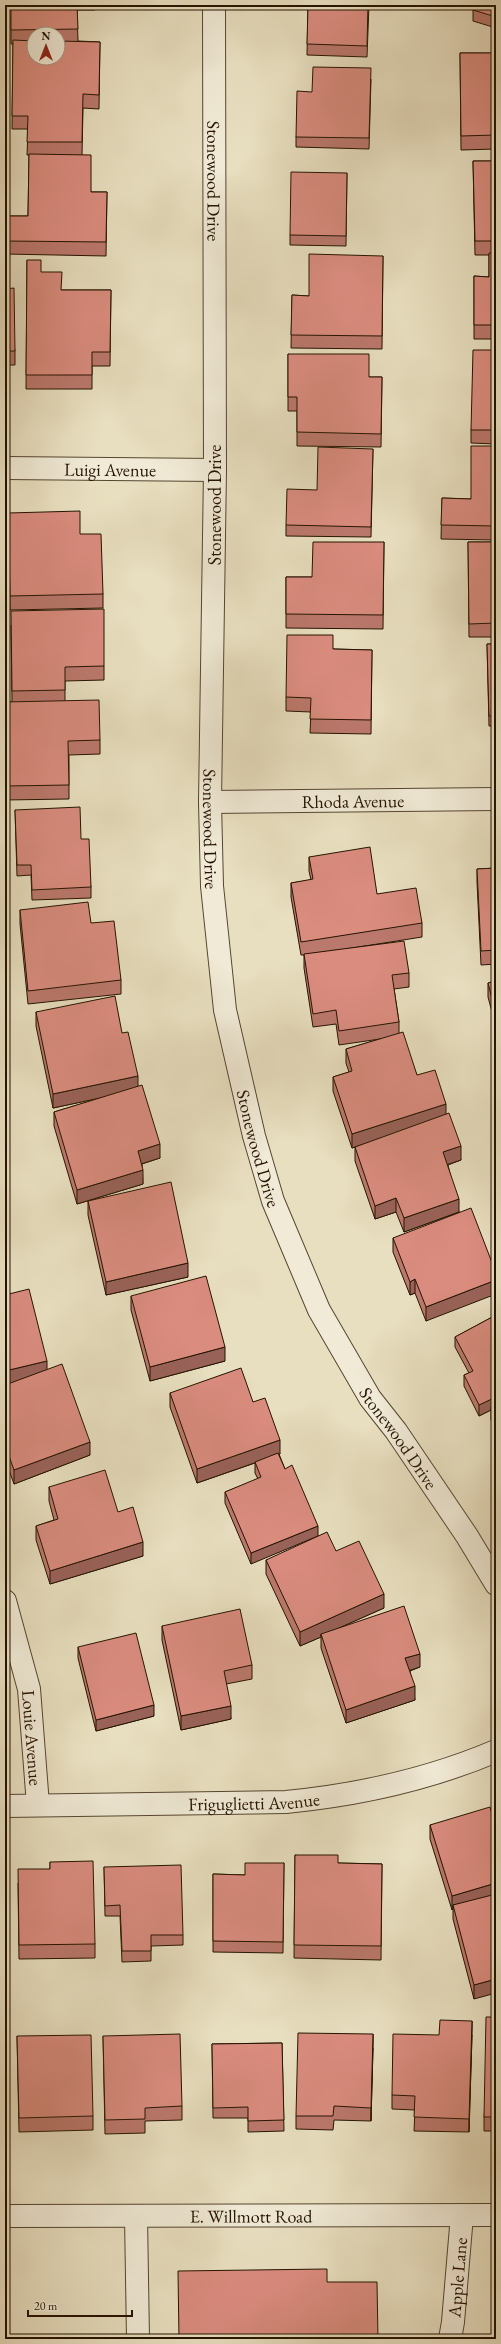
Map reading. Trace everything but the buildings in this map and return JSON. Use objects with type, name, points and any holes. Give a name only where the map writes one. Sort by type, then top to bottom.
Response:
[{"type":"street","name":"Stonewood Drive","points":[[214,5],[215,470],[210,802],[212,886],[224,1010],[254,1136],[273,1201],[319,1310],[370,1398],[396,1431],[467,1536],[496,1584]]},
{"type":"street","name":"Luigi Avenue","points":[[5,468],[215,470]]},
{"type":"street","name":"Rhoda Avenue","points":[[210,802],[496,799]]},
{"type":"street","name":"Louie Avenue","points":[[5,1601],[29,1689],[38,1805]]},
{"type":"street","name":"Friguglietti Avenue","points":[[5,1806],[286,1802],[319,1799],[365,1791],[425,1776],[496,1751]]},
{"type":"street","name":"E. Willmott Road","points":[[5,2216],[496,2214]]},
{"type":"street","name":"Apple Lane","points":[[450,2339],[453,2322],[462,2215]]},
{"type":"street","points":[[136,2216],[138,2339]]}]
